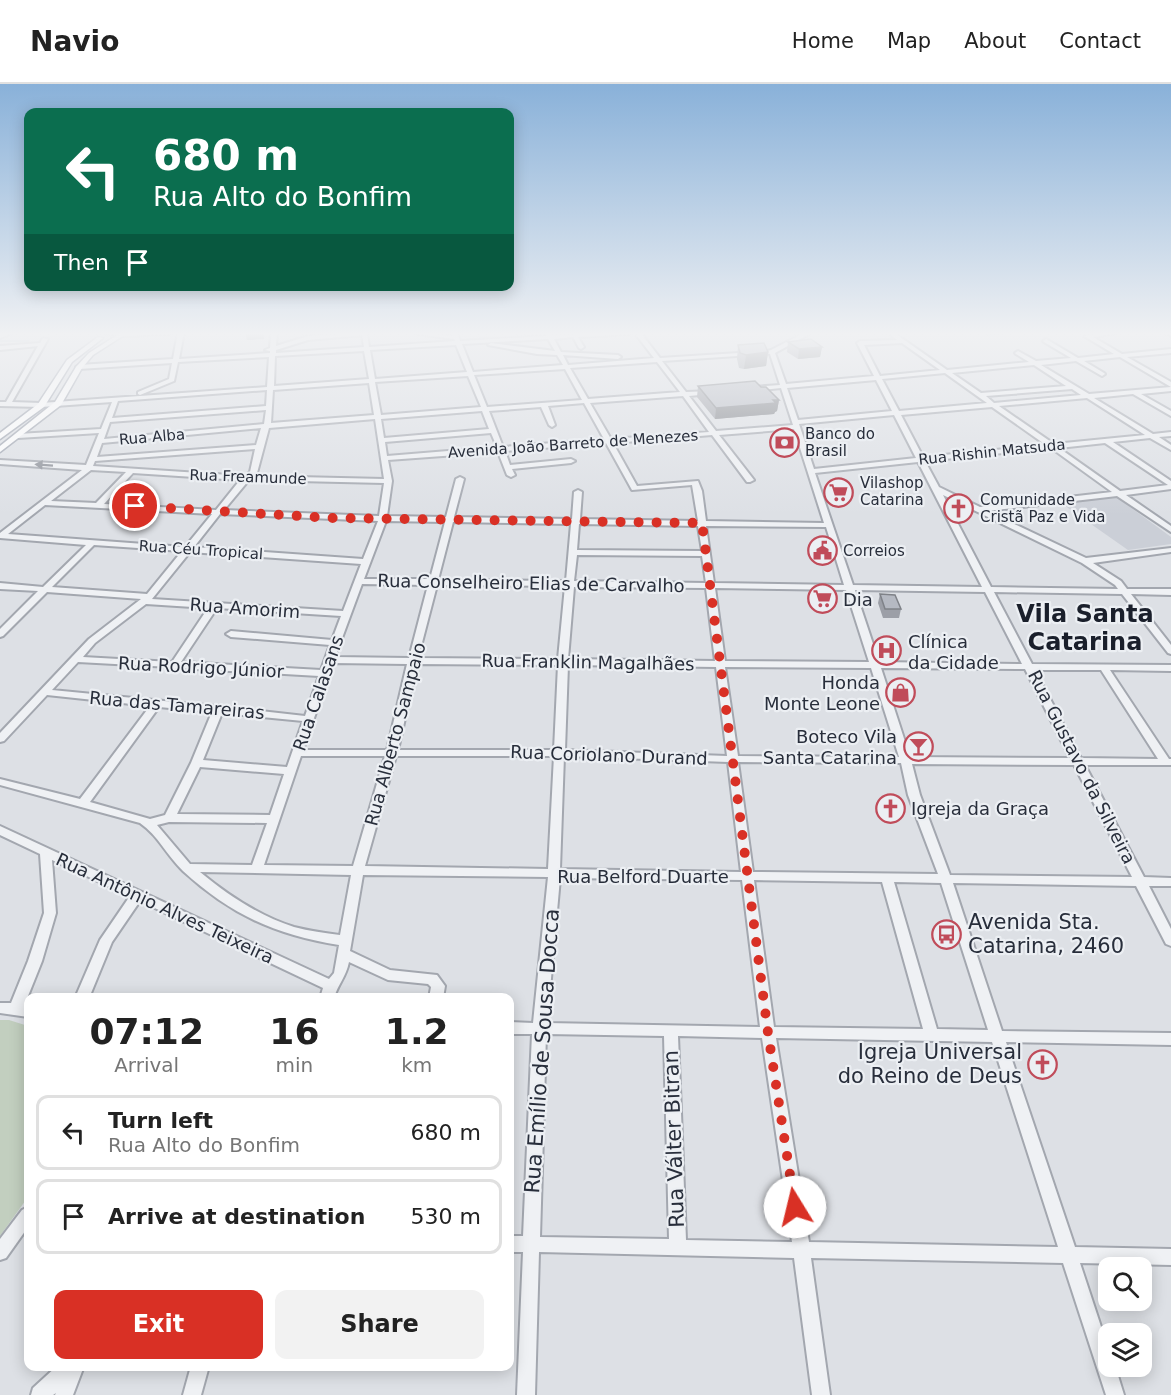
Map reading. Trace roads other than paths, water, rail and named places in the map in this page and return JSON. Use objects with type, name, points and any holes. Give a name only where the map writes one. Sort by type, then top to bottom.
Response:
[{"type":"main road","points":[[0,438],[41,405],[48,393]]},
{"type":"main road","points":[[0,450],[57,403],[63,393]]},
{"type":"street","points":[[1,536],[89,468],[116,399],[135,393]]},
{"type":"street","points":[[4,404],[41,405],[197,393]]},
{"type":"street","points":[[0,739],[109,626],[146,599],[253,473],[266,427],[269,393]]},
{"type":"street","name":"Rua Calasans","points":[[257,869],[335,643],[383,518],[388,481],[375,393]]},
{"type":"street","points":[[478,393],[511,475]]},
{"type":"street","points":[[581,393],[635,488],[695,483],[707,554],[719,663],[768,1033],[802,1251],[821,1395]]},
{"type":"street","name":"Rua Alba","points":[[101,441],[698,393]]},
{"type":"street","points":[[786,393],[875,665],[914,795],[945,880],[1115,1395]]},
{"type":"street","name":"Rua Gustavo da Silveira","points":[[887,393],[934,488],[991,590],[1080,761],[1171,941]]},
{"type":"street","points":[[978,393],[1171,530]]},
{"type":"street","points":[[981,395],[1002,393]]},
{"type":"street","points":[[1084,393],[1171,448]]},
{"type":"street","name":"Avenida João Barreto de Menezes","points":[[384,458],[716,433],[898,413],[1121,393]]},
{"type":"street","points":[[1136,393],[1171,414]]},
{"type":"street","points":[[684,394],[750,480]]},
{"type":"street","points":[[544,405],[552,425]]},
{"type":"street","points":[[107,420],[268,408]]},
{"type":"street","points":[[18,436],[103,431]]},
{"type":"street","points":[[381,440],[492,431]]},
{"type":"street","name":"Rua Rishin Matsuda","points":[[812,471],[1171,434]]},
{"type":"street","points":[[1105,441],[1171,486]]},
{"type":"street","points":[[0,443],[10,442]]},
{"type":"street","points":[[93,459],[259,447]]},
{"type":"street","points":[[507,467],[571,461]]},
{"type":"street","name":"Rua Freamunde","points":[[0,462],[247,478],[388,481]]},
{"type":"street","points":[[99,505],[131,471]]},
{"type":"street","name":"Rua Alberto Sampaio","points":[[329,992],[340,974],[358,871],[392,751],[460,479]]},
{"type":"street","points":[[980,509],[1171,486]]},
{"type":"street","points":[[934,488],[1086,561],[1109,575],[1127,592],[1171,651]]},
{"type":"street","name":"Rua Emílio de Sousa Docca","points":[[525,1395],[539,1030],[554,875],[563,661],[568,584],[578,492]]},
{"type":"street","points":[[44,503],[450,520],[830,525]]},
{"type":"street","name":"Rua Céu Tropical","points":[[1,536],[365,562]]},
{"type":"street","points":[[0,634],[93,542]]},
{"type":"street","points":[[1086,561],[1171,550]]},
{"type":"street","points":[[572,552],[707,554]]},
{"type":"street","name":"Rua Conselheiro Elias de Carvalho","points":[[358,581],[1171,592]]},
{"type":"street","name":"Rua Amorim","points":[[0,586],[214,606],[346,614]]},
{"type":"street","points":[[174,666],[214,606]]},
{"type":"street","points":[[231,634],[335,643]]},
{"type":"street","name":"Rua Rodrigo Júnior","points":[[76,659],[325,673]]},
{"type":"street","name":"Rua Franklin Magalhães","points":[[330,660],[1171,668]]},
{"type":"street","points":[[1104,668],[1168,762]]},
{"type":"street","name":"Rua das Tamareiras","points":[[44,692],[219,708],[309,719]]},
{"type":"street","points":[[83,803],[156,704]]},
{"type":"street","points":[[169,818],[196,763],[219,708]]},
{"type":"street","name":"Rua Coriolano Durand","points":[[298,753],[392,751],[560,753],[732,759],[1168,762]]},
{"type":"street","points":[[196,763],[290,771]]},
{"type":"street","points":[[0,782],[149,823],[169,818],[273,819]]},
{"type":"street","points":[[149,823],[187,868],[228,899],[268,922],[345,947],[388,975],[432,979],[438,986],[437,993]]},
{"type":"street","name":"Rua Antônio Alves Teixeira","points":[[0,830],[329,992]]},
{"type":"street","points":[[27,993],[50,913],[46,852]]},
{"type":"street","name":"Rua Belford Duarte","points":[[187,868],[1171,882]]},
{"type":"street","points":[[887,879],[932,1035]]},
{"type":"street","points":[[84,993],[106,940],[137,896]]},
{"type":"street","points":[[0,1008],[22,1011]]},
{"type":"street","points":[[514,1028],[1171,1039]]},
{"type":"street","name":"Rua Válter Bitran","points":[[671,1032],[678,1247]]},
{"type":"street","points":[[0,1252],[24,1220]]},
{"type":"street","points":[[514,1244],[1171,1257]]},
{"type":"street","points":[[40,1395],[67,1371]]},
{"type":"street","points":[[64,1395],[71,1371]]},
{"type":"street","points":[[192,1395],[199,1371]]},
{"type":"place","name":"Banco do Brasil","points":[[784,443]]},
{"type":"place","name":"Vilashop Catarina","points":[[839,492]]},
{"type":"place","name":"Comunidade Cristã Paz e Vida","points":[[959,509]]},
{"type":"place","name":"Correios","points":[[822,551]]},
{"type":"place","name":"Dia","points":[[822,599]]},
{"type":"place","name":"Clínica da Cidade","points":[[887,651]]},
{"type":"place","name":"Honda Monte Leone","points":[[901,692]]},
{"type":"place","name":"Boteco Vila Santa Catarina","points":[[918,746]]},
{"type":"place","name":"Igreja da Graça","points":[[890,808]]},
{"type":"place","name":"Avenida Sta. Catarina, 2460","points":[[947,934]]},
{"type":"place","name":"Igreja Universal do Reino de Deus","points":[[1043,1064]]},
{"type":"district","name":"Vila Santa Catarina","points":[[1085,628]]}]
